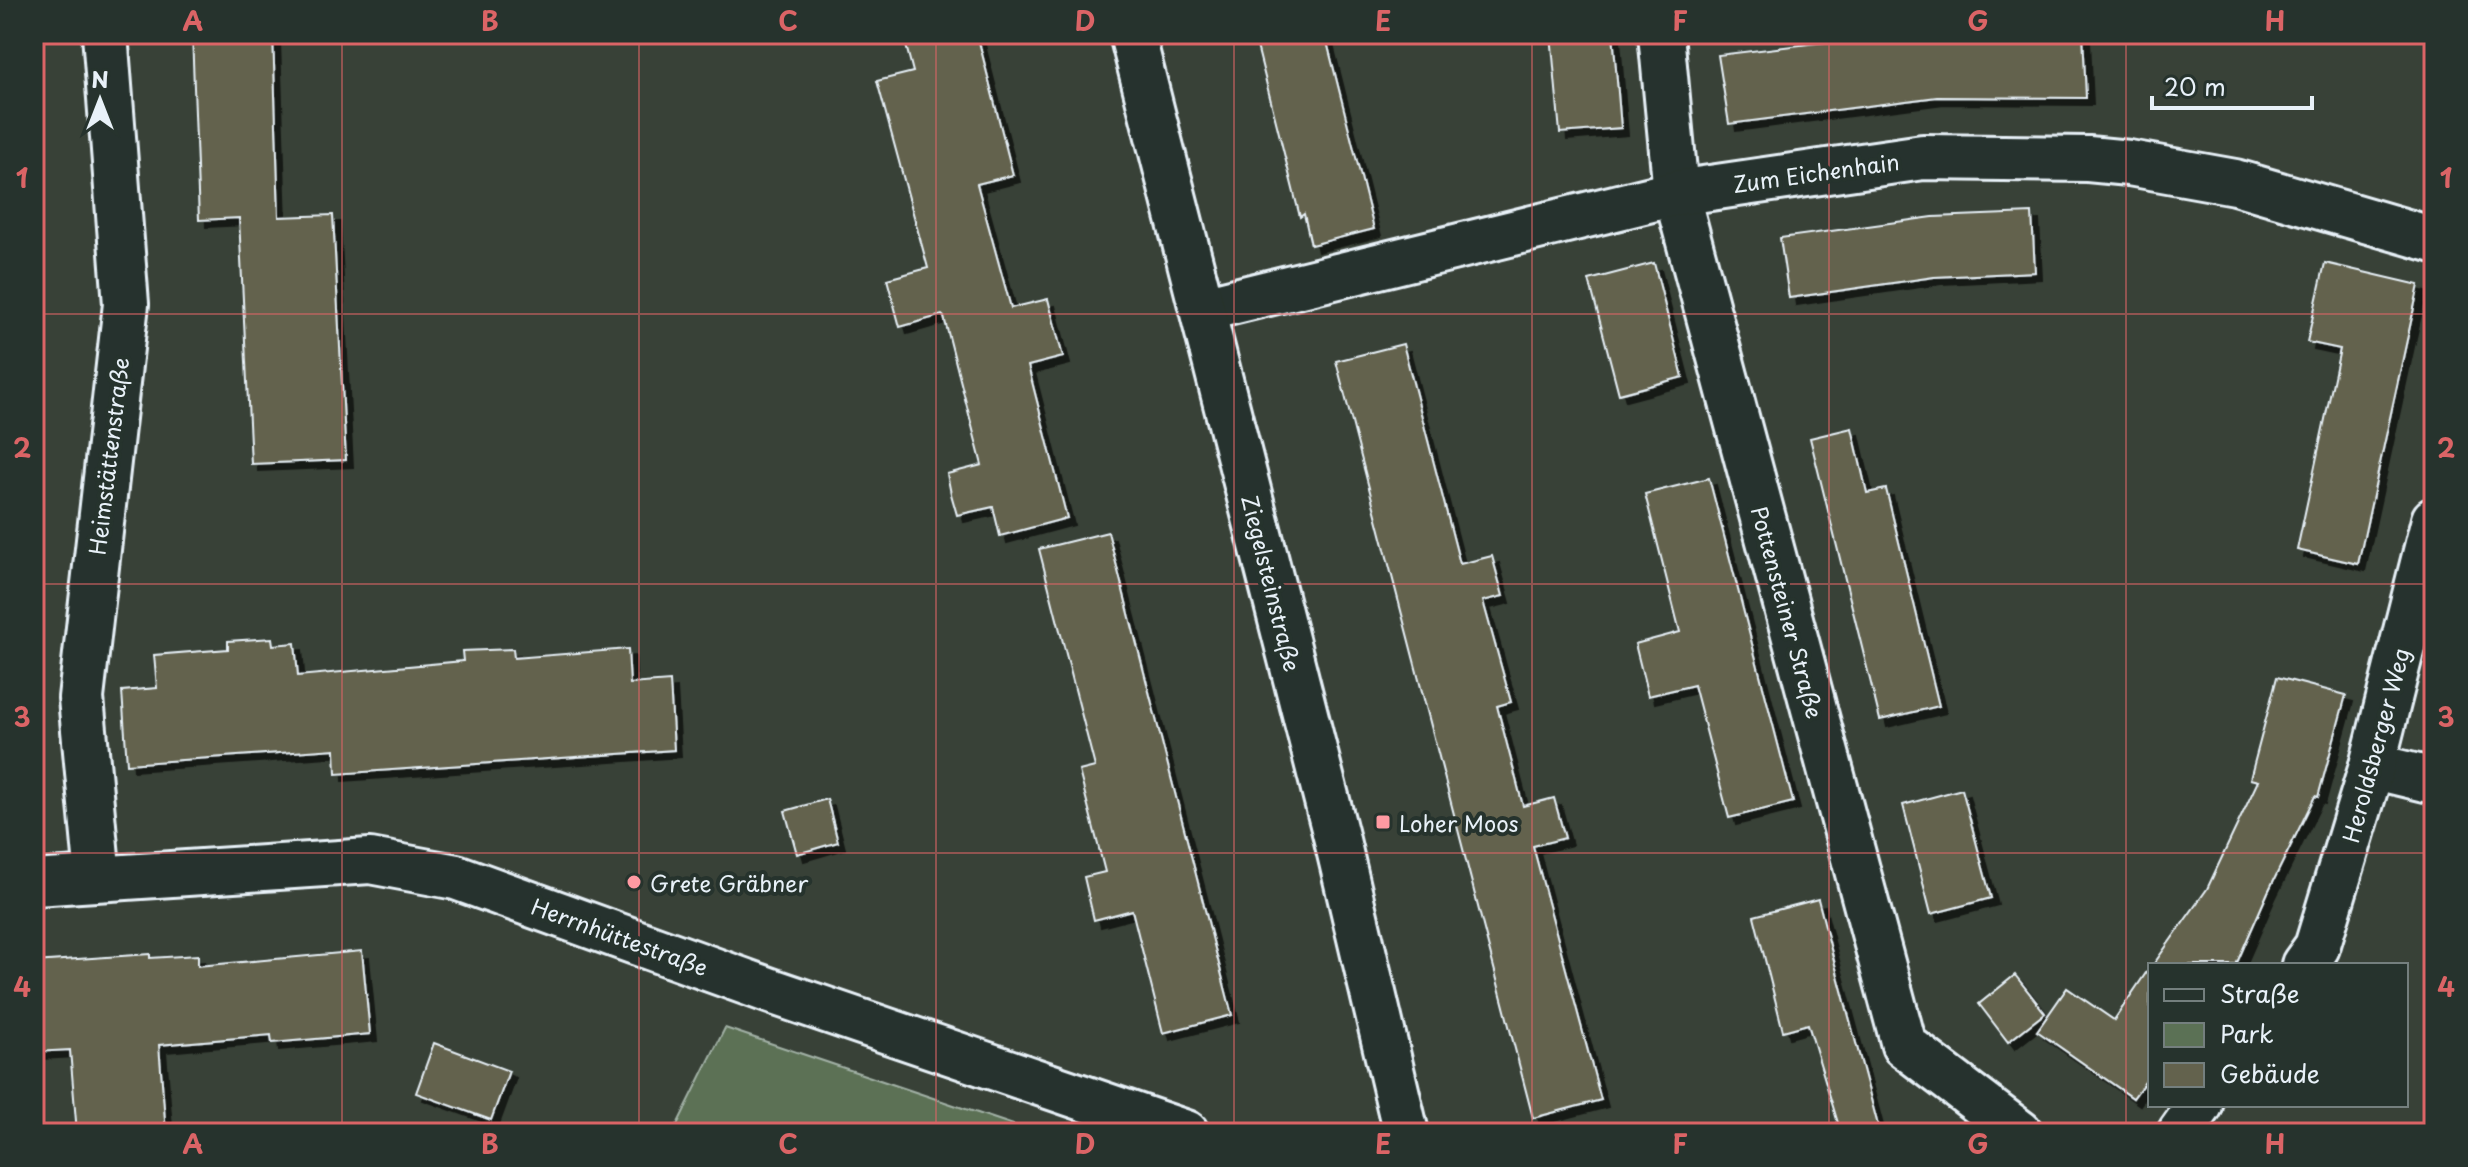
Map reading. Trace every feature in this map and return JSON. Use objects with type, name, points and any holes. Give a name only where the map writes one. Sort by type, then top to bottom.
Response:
[{"type":"street","name":"Heimstättenstraße","points":[[98,878],[81,698],[126,304],[105,34]]},
{"type":"street","name":"Ziegelsteinstraße","points":[[1132,34],[1336,836],[1400,1132]]},
{"type":"street","name":"Pottensteiner Straße","points":[[1661,34],[1676,193],[1904,1045],[2020,1133]]},
{"type":"street","name":"Zum Eichenhain","points":[[1203,309],[1676,193],[1923,157],[2088,159],[2129,163],[2235,182],[2434,240]]},
{"type":"street","name":"Heroldsberger Weg","points":[[2305,963],[2317,947],[2372,766],[2434,520]]},
{"type":"street","points":[[2372,766],[2434,781]]},
{"type":"street","name":"Herrnhüttestraße","points":[[34,883],[370,861],[456,877],[786,996],[1186,1133]]},
{"type":"street","points":[[2180,1133],[2199,1107]]},
{"type":"green space","points":[[725,1028],[1037,1133],[673,1133]]},
{"type":"building","points":[[192,34],[273,34],[279,217],[333,215],[346,460],[251,464],[239,218],[199,220]]},
{"type":"building","points":[[903,34],[977,34],[1013,175],[977,184],[1011,308],[1048,299],[1063,357],[1028,366],[1067,518],[1000,536],[993,507],[957,515],[951,494],[947,474],[982,465],[944,317],[900,327],[887,279],[928,268],[877,81],[913,72]]},
{"type":"building","points":[[1254,34],[1325,34],[1374,229],[1311,245],[1304,214],[1300,217]]},
{"type":"building","points":[[1551,34],[1613,34],[1621,128],[1560,133]]},
{"type":"building","points":[[1859,34],[2083,34],[2086,98],[1937,97],[1729,124],[1718,55],[1860,38]]},
{"type":"building","points":[[2032,213],[2035,272],[1934,277],[1789,298],[1780,238],[1933,217]]},
{"type":"building","points":[[1654,263],[1683,377],[1619,394],[1589,280]]},
{"type":"building","points":[[2325,263],[2419,285],[2358,564],[2297,550],[2340,349],[2307,342]]},
{"type":"building","points":[[1403,344],[1460,564],[1492,556],[1503,596],[1483,601],[1511,702],[1497,706],[1523,806],[1554,798],[1565,838],[1533,846],[1601,1100],[1533,1118],[1336,361]]},
{"type":"building","points":[[1852,428],[1867,493],[1886,489],[1939,706],[1880,720],[1810,438]]},
{"type":"building","points":[[1709,478],[1793,802],[1729,818],[1694,685],[1648,696],[1635,644],[1680,632],[1645,494]]},
{"type":"building","points":[[1108,532],[1232,1015],[1163,1033],[1132,910],[1094,920],[1084,877],[1105,872],[1079,771],[1095,767],[1039,549]]},
{"type":"building","points":[[272,638],[273,645],[295,643],[298,676],[463,661],[462,651],[513,649],[514,658],[628,649],[630,684],[670,681],[674,750],[336,774],[335,749],[127,764],[122,691],[157,688],[154,655],[228,649],[228,641]]},
{"type":"building","points":[[2277,677],[2346,695],[2318,797],[2315,796],[2268,892],[2237,963],[2154,963],[2207,889],[2258,781],[2250,779]]},
{"type":"building","points":[[1962,789],[1991,898],[1931,914],[1903,805]]},
{"type":"building","points":[[827,799],[838,842],[797,854],[785,811]]},
{"type":"building","points":[[1818,899],[1880,1133],[1841,1133],[1808,1024],[1783,1031],[1754,916]]},
{"type":"building","points":[[362,951],[370,1034],[272,1043],[271,1035],[159,1045],[166,1133],[77,1133],[70,1050],[34,1052],[34,962],[150,954],[150,958],[198,955],[198,966]]},
{"type":"building","points":[[2148,970],[2148,1078],[2133,1098],[2037,1031],[2067,988],[2114,1020]]},
{"type":"building","points":[[2015,975],[2045,1013],[2008,1042],[1979,1004]]},
{"type":"building","points":[[434,1043],[509,1071],[491,1120],[416,1093]]},
{"type":"place","name":"Loher Moos","points":[[1383,822]]},
{"type":"place","name":"Grete Gräbner","points":[[634,882]]}]
